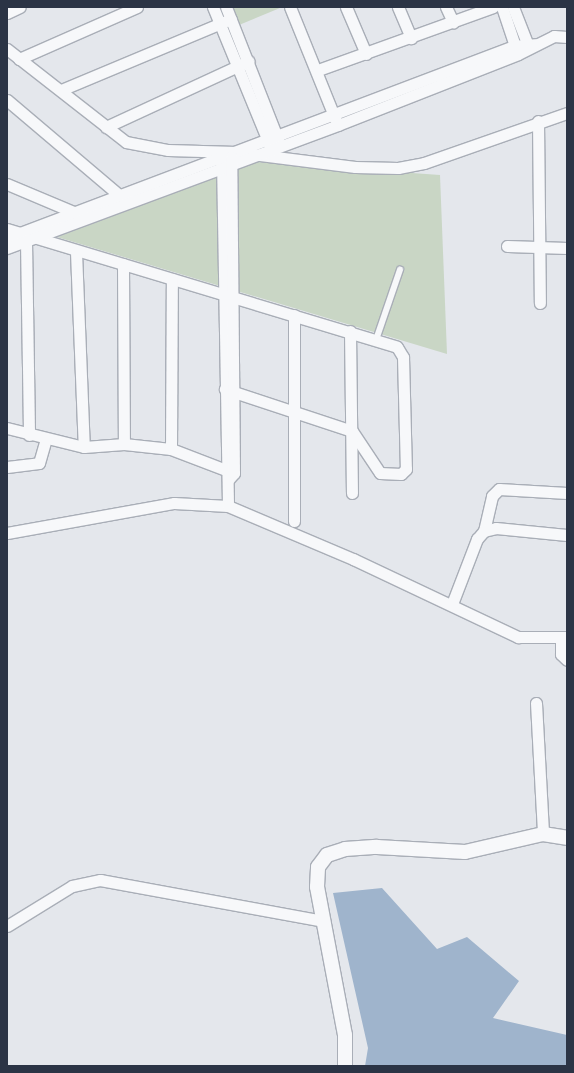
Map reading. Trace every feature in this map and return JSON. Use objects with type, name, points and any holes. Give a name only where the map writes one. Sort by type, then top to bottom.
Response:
[{"type":"street","points":[[7,13],[20,7]]},
{"type":"street","points":[[19,59],[137,7]]},
{"type":"street","points":[[213,7],[237,66],[274,142]]},
{"type":"street","points":[[226,7],[249,61],[274,142]]},
{"type":"street","points":[[290,7],[318,70],[336,120]]},
{"type":"street","points":[[346,7],[366,54]]},
{"type":"street","points":[[398,7],[411,38]]},
{"type":"street","points":[[446,7],[453,22]]},
{"type":"street","points":[[318,70],[411,38],[493,7]]},
{"type":"street","points":[[502,7],[516,50]]},
{"type":"street","points":[[513,7],[530,45]]},
{"type":"street","points":[[61,90],[231,19]]},
{"type":"street","points":[[7,238],[27,237],[516,50],[554,36],[567,37]]},
{"type":"street","points":[[7,49],[126,142],[228,159]]},
{"type":"street","points":[[106,127],[249,61]]},
{"type":"street","points":[[7,100],[120,196]]},
{"type":"street","points":[[7,248],[76,213],[120,196],[228,159],[257,154],[354,167],[398,168],[424,163],[538,121],[567,113]]},
{"type":"street","points":[[538,121],[540,303]]},
{"type":"street","points":[[257,154],[274,142]]},
{"type":"street","points":[[228,159],[230,295],[228,506]]},
{"type":"street","points":[[7,184],[76,213]]},
{"type":"street","points":[[7,229],[27,237],[76,252],[230,295],[397,346],[403,357],[406,469],[396,474],[380,473],[352,432],[294,410],[229,390]]},
{"type":"street","points":[[27,237],[29,435]]},
{"type":"street","points":[[507,246],[567,248]]},
{"type":"street","points":[[76,252],[84,447]]},
{"type":"street","points":[[123,264],[124,444]]},
{"type":"street","points":[[171,449],[172,279]]},
{"type":"street","points":[[294,315],[294,520]]},
{"type":"street","points":[[350,331],[352,493]]},
{"type":"street","points":[[7,428],[29,435],[84,447],[124,444],[171,449],[229,474]]},
{"type":"street","points":[[7,467],[39,463],[46,439]]},
{"type":"street","points":[[452,604],[477,539],[484,530],[492,496],[499,488],[567,493]]},
{"type":"street","points":[[7,533],[174,503],[228,506],[452,604],[518,638],[564,637],[561,654],[567,660]]},
{"type":"street","points":[[484,530],[496,528],[567,535]]},
{"type":"street","points":[[536,703],[543,834]]},
{"type":"street","points":[[345,1066],[345,1035],[317,887],[318,867],[327,855],[344,849],[378,847],[465,852],[543,834],[567,838]]},
{"type":"street","points":[[7,926],[72,886],[100,880],[324,921]]},
{"type":"lane","points":[[376,340],[400,270]]},
{"type":"green space","points":[[231,7],[280,7],[280,8],[239,25]]},
{"type":"green space","points":[[258,162],[440,175],[447,354],[57,237]]},
{"type":"water","points":[[382,888],[437,949],[467,937],[519,981],[493,1018],[567,1035],[567,1066],[365,1066],[368,1048],[333,893]]}]
